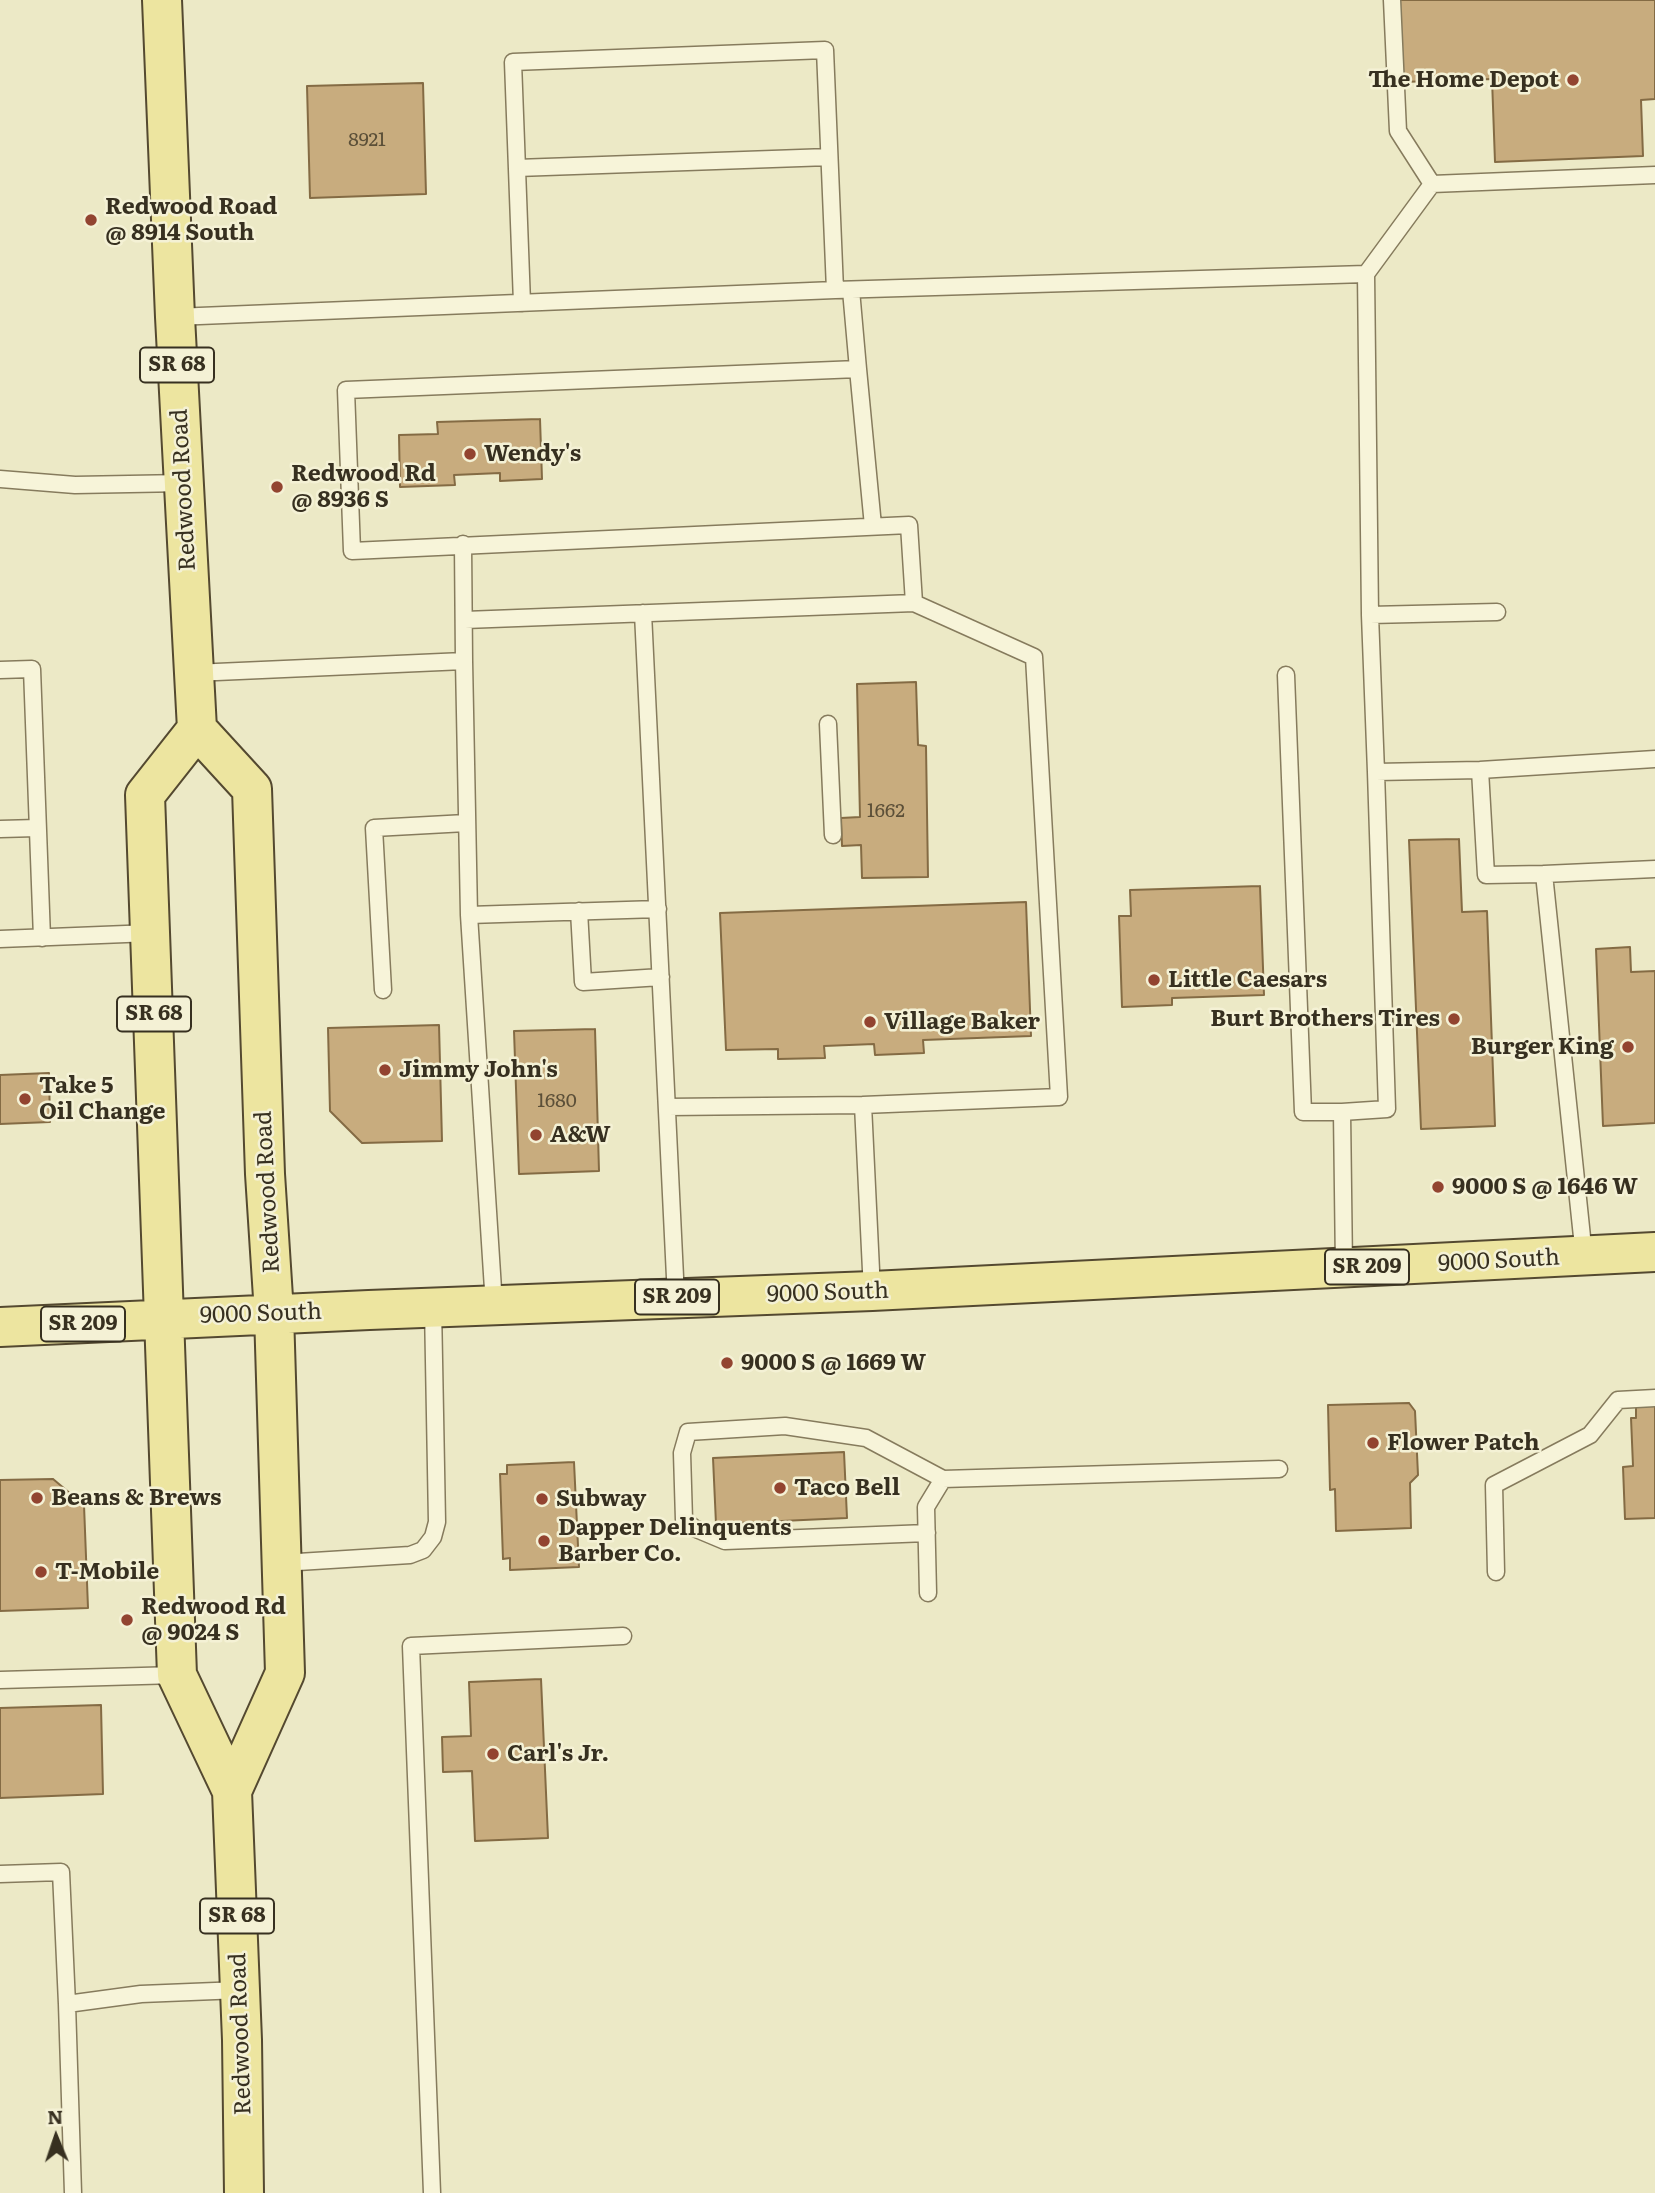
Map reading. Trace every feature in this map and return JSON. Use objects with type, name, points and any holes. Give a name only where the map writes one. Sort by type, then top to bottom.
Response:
[{"type":"main road","name":"Redwood Road","points":[[162,0],[175,317],[197,729],[252,789],[265,1174],[274,1314],[285,1673],[232,1791]]},
{"type":"main road","name":"Redwood Road","points":[[197,729],[145,794],[177,1675],[232,1791],[244,2193]]},
{"type":"main road","name":"9000 South","points":[[0,1327],[166,1318],[872,1291],[1655,1252]]},
{"type":"lane","points":[[1392,0],[1398,131],[1432,184]]},
{"type":"lane","points":[[522,303],[513,62],[825,50],[829,157],[843,290],[858,369],[873,526]]},
{"type":"lane","points":[[517,168],[829,157]]},
{"type":"lane","points":[[1432,184],[1655,175]]},
{"type":"lane","points":[[1286,675],[1303,1112],[1387,1110],[1370,615],[1366,274],[1432,184]]},
{"type":"lane","points":[[175,317],[843,290],[1366,274]]},
{"type":"lane","points":[[858,369],[346,390],[352,551],[909,525],[914,603]]},
{"type":"lane","points":[[0,479],[75,485],[184,483]]},
{"type":"lane","points":[[463,544],[469,915],[494,1305]]},
{"type":"lane","points":[[465,620],[914,603],[1034,657],[1059,1097],[863,1105],[667,1107]]},
{"type":"lane","points":[[1370,615],[1497,612]]},
{"type":"lane","points":[[643,613],[677,1297]]},
{"type":"lane","points":[[194,673],[464,661]]},
{"type":"lane","points":[[0,670],[32,669],[42,938]]},
{"type":"lane","points":[[828,724],[833,835]]},
{"type":"lane","points":[[1376,772],[1480,770],[1655,760]]},
{"type":"lane","points":[[1480,770],[1486,875],[1655,869]]},
{"type":"lane","points":[[383,990],[374,828],[466,823]]},
{"type":"lane","points":[[0,829],[37,828]]},
{"type":"lane","points":[[1544,874],[1584,1256]]},
{"type":"lane","points":[[469,915],[658,909]]},
{"type":"lane","points":[[579,911],[583,982],[662,977]]},
{"type":"lane","points":[[0,939],[151,933]]},
{"type":"lane","points":[[863,1105],[872,1291]]},
{"type":"lane","points":[[1342,1112],[1344,1268]]},
{"type":"lane","points":[[282,1563],[410,1555],[423,1550],[433,1537],[437,1522],[433,1307]]},
{"type":"lane","points":[[1496,1572],[1494,1485],[1590,1435],[1618,1401],[1655,1398]]},
{"type":"lane","points":[[927,1533],[725,1541],[694,1528],[684,1520],[682,1454],[688,1432],[785,1426],[866,1437],[943,1479],[1279,1469]]},
{"type":"lane","points":[[928,1594],[926,1507],[943,1479]]},
{"type":"lane","points":[[432,2193],[411,1646],[623,1636]]},
{"type":"lane","points":[[0,1681],[177,1675]]},
{"type":"lane","points":[[0,1874],[61,1872],[73,2193]]},
{"type":"lane","points":[[67,2004],[141,1994],[240,1990]]},
{"type":"building","name":"The Home Depot","points":[[1399,0],[1655,0],[1655,99],[1641,100],[1643,156],[1495,162],[1492,79],[1402,82]]},
{"type":"building","points":[[423,83],[426,194],[310,198],[307,86]]},
{"type":"building","name":"Wendy's","points":[[540,419],[542,479],[500,481],[500,473],[454,475],[455,485],[400,487],[399,435],[438,434],[437,422]]},
{"type":"building","points":[[916,682],[918,745],[926,746],[928,877],[862,878],[861,845],[842,846],[841,818],[860,817],[857,684]]},
{"type":"building","name":"Burt Brothers Tires","points":[[1459,839],[1462,912],[1487,911],[1495,1126],[1421,1129],[1409,840]]},
{"type":"building","points":[[1260,886],[1264,995],[1172,998],[1172,1005],[1122,1007],[1119,916],[1131,916],[1130,890]]},
{"type":"building","points":[[1026,902],[1031,1036],[923,1040],[924,1053],[875,1055],[874,1044],[824,1046],[825,1058],[778,1059],[778,1049],[726,1050],[720,913]]},
{"type":"building","name":"Burger King","points":[[1630,947],[1631,972],[1655,971],[1655,1123],[1603,1126],[1596,949]]},
{"type":"building","name":"Jimmy John's","points":[[439,1025],[442,1141],[362,1143],[330,1111],[328,1028]]},
{"type":"building","points":[[595,1029],[599,1171],[519,1174],[514,1031]]},
{"type":"building","name":"Take 5 Oil Change","points":[[49,1073],[50,1122],[0,1124],[0,1075]]},
{"type":"building","name":"Flower Patch","points":[[1409,1403],[1415,1411],[1418,1475],[1410,1483],[1411,1528],[1336,1531],[1335,1489],[1330,1490],[1328,1405]]},
{"type":"building","points":[[1636,1406],[1655,1406],[1655,1518],[1625,1519],[1623,1467],[1633,1466],[1631,1418],[1636,1418]]},
{"type":"building","name":"Taco Bell","points":[[844,1452],[847,1518],[716,1524],[713,1458]]},
{"type":"building","points":[[574,1462],[579,1567],[510,1570],[510,1558],[503,1559],[500,1474],[507,1474],[507,1465]]},
{"type":"building","points":[[53,1479],[84,1505],[88,1608],[0,1611],[0,1480]]},
{"type":"building","name":"Carl's Jr.","points":[[541,1679],[548,1838],[475,1841],[472,1771],[443,1772],[442,1737],[471,1736],[469,1682]]},
{"type":"building","points":[[101,1705],[103,1794],[0,1798],[0,1708]]},
{"type":"place","name":"The Home Depot","points":[[1573,80]]},
{"type":"place","name":"Redwood Road @ 8914 South","points":[[91,220]]},
{"type":"place","name":"Wendy's","points":[[470,454]]},
{"type":"place","name":"Redwood Rd @ 8936 S","points":[[277,487]]},
{"type":"place","name":"Little Caesars","points":[[1154,980]]},
{"type":"place","name":"Burt Brothers Tires","points":[[1454,1019]]},
{"type":"place","name":"Village Baker","points":[[870,1022]]},
{"type":"place","name":"Burger King","points":[[1628,1047]]},
{"type":"place","name":"Jimmy John's","points":[[385,1070]]},
{"type":"place","name":"Take 5 Oil Change","points":[[25,1099]]},
{"type":"place","name":"A&W","points":[[536,1135]]},
{"type":"place","name":"9000 S @ 1646 W","points":[[1438,1187]]},
{"type":"place","name":"9000 S @ 1669 W","points":[[727,1363]]},
{"type":"place","name":"Flower Patch","points":[[1373,1443]]},
{"type":"place","name":"Taco Bell","points":[[780,1488]]},
{"type":"place","name":"Beans & Brews","points":[[37,1498]]},
{"type":"place","name":"Subway","points":[[542,1499]]},
{"type":"place","name":"Dapper Delinquents Barber Co.","points":[[544,1541]]},
{"type":"place","name":"T-Mobile","points":[[41,1572]]},
{"type":"place","name":"Redwood Rd @ 9024 S","points":[[127,1620]]},
{"type":"place","name":"Carl's Jr.","points":[[493,1754]]}]
